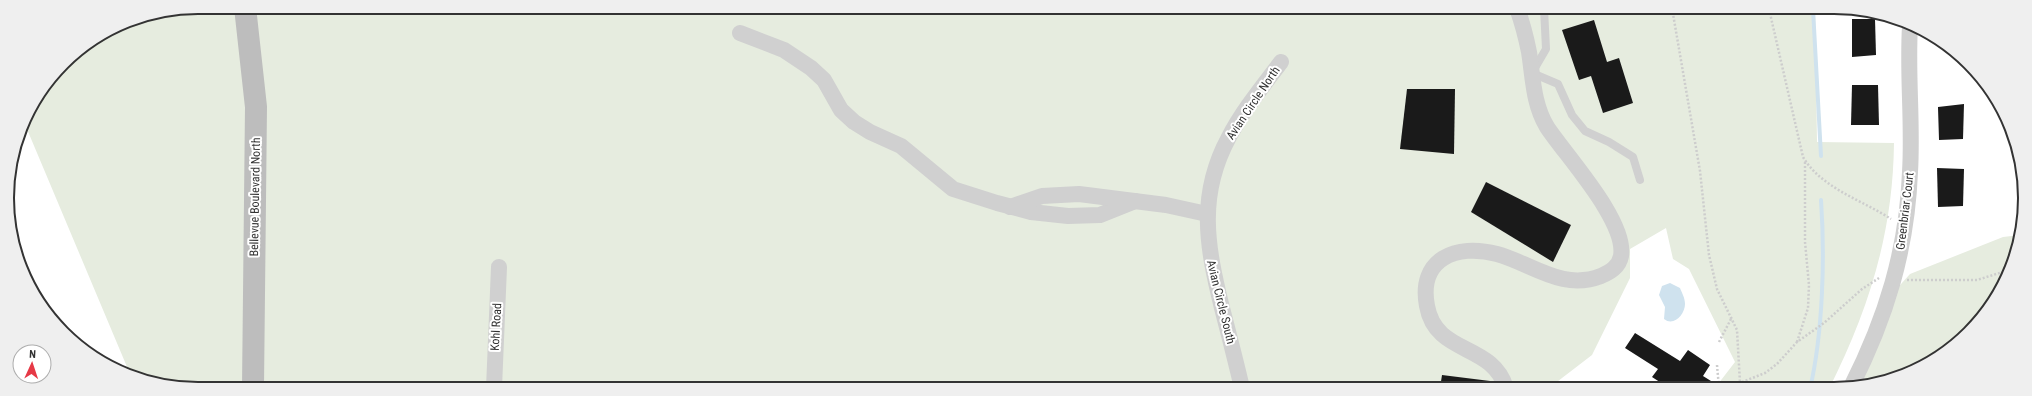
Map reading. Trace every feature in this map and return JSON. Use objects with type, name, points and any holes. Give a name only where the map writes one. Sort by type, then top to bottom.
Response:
[{"type":"main road","name":"Bellevue Boulevard North","points":[[246,14],[256,107],[253,382]]},
{"type":"street","points":[[1504,382],[1495,367],[1480,355],[1452,343],[1434,327],[1427,307],[1425,288],[1429,273],[1436,262],[1448,255],[1464,252],[1496,254],[1543,273],[1575,281],[1593,279],[1607,274],[1617,266],[1621,256],[1621,242],[1614,225],[1591,185],[1546,126],[1538,107],[1524,30],[1519,14]]},
{"type":"street","name":"Greenbriar Court","points":[[1855,381],[1879,329],[1894,278],[1904,228],[1910,171],[1910,31]]},
{"type":"street","points":[[740,33],[784,50],[811,68],[824,80],[841,110],[854,122],[870,132],[901,146],[953,189],[1010,207],[1038,213],[1085,216],[1100,215],[1135,201]]},
{"type":"street","name":"Avian Circle North","points":[[1207,214],[1214,175],[1229,136],[1281,62]]},
{"type":"street","points":[[1010,207],[1042,196],[1079,194],[1166,205],[1207,214]]},
{"type":"street","name":"Avian Circle South","points":[[1207,214],[1207,233],[1213,271],[1241,382]]},
{"type":"street","name":"Kohl Road","points":[[494,382],[499,267]]},
{"type":"lane","points":[[1544,14],[1546,49],[1532,73],[1558,84],[1572,115],[1585,131],[1609,142],[1633,157],[1640,180]]},
{"type":"path","points":[[1673,14],[1699,163],[1708,255],[1717,289],[1732,317],[1738,338],[1740,382]]},
{"type":"path","points":[[1770,14],[1805,160],[1804,242],[1809,285],[1808,308],[1797,342]]},
{"type":"path","points":[[1805,160],[1813,172],[1829,183],[1904,228]]},
{"type":"path","points":[[1742,382],[1765,373],[1777,364],[1797,342],[1824,323],[1872,282],[1884,277],[1930,281],[1977,280],[2002,272]]},
{"type":"path","points":[[1719,342],[1732,317]]},
{"type":"path","points":[[1717,366],[1718,382]]},
{"type":"shaded area","points":[[186,14],[1815,14],[1817,142],[1894,143],[1893,176],[1889,208],[1884,239],[1876,270],[1856,329],[1832,382],[1720,382],[1735,362],[1689,269],[1673,259],[1666,228],[1630,249],[1630,278],[1592,355],[1557,382],[186,382],[150,376],[127,368],[27,130],[39,106],[52,86],[68,68],[86,52],[106,39],[128,28],[150,20]]},
{"type":"shaded area","points":[[2014,236],[2012,246],[2004,268],[1987,300],[1964,328],[1946,344],[1915,363],[1882,376],[1860,380],[1893,293],[1910,274],[2003,237]]},
{"type":"water","points":[[1670,283],[1680,288],[1684,298],[1685,308],[1678,318],[1668,321],[1664,319],[1665,307],[1659,295],[1662,286]]},
{"type":"building","points":[[1852,19],[1875,19],[1876,55],[1852,57]]},
{"type":"building","points":[[1594,20],[1607,62],[1619,58],[1633,103],[1603,113],[1591,76],[1579,80],[1562,30]]},
{"type":"building","points":[[1852,85],[1878,85],[1879,125],[1851,125]]},
{"type":"building","points":[[1407,89],[1455,89],[1454,154],[1400,149]]},
{"type":"building","points":[[1964,104],[1963,139],[1939,140],[1938,107]]},
{"type":"building","points":[[1937,168],[1964,169],[1963,206],[1938,207]]},
{"type":"building","points":[[1486,182],[1571,225],[1553,262],[1471,212]]},
{"type":"building","points":[[1635,333],[1680,361],[1688,350],[1710,365],[1703,376],[1711,381],[1660,382],[1652,377],[1658,369],[1625,348]]},
{"type":"building","points":[[1442,375],[1490,381],[1490,382],[1441,382]]},
{"type":"waterway","points":[[1813,14],[1821,156]]},
{"type":"waterway","points":[[1811,382],[1818,343],[1822,294],[1823,246],[1821,200]]}]
